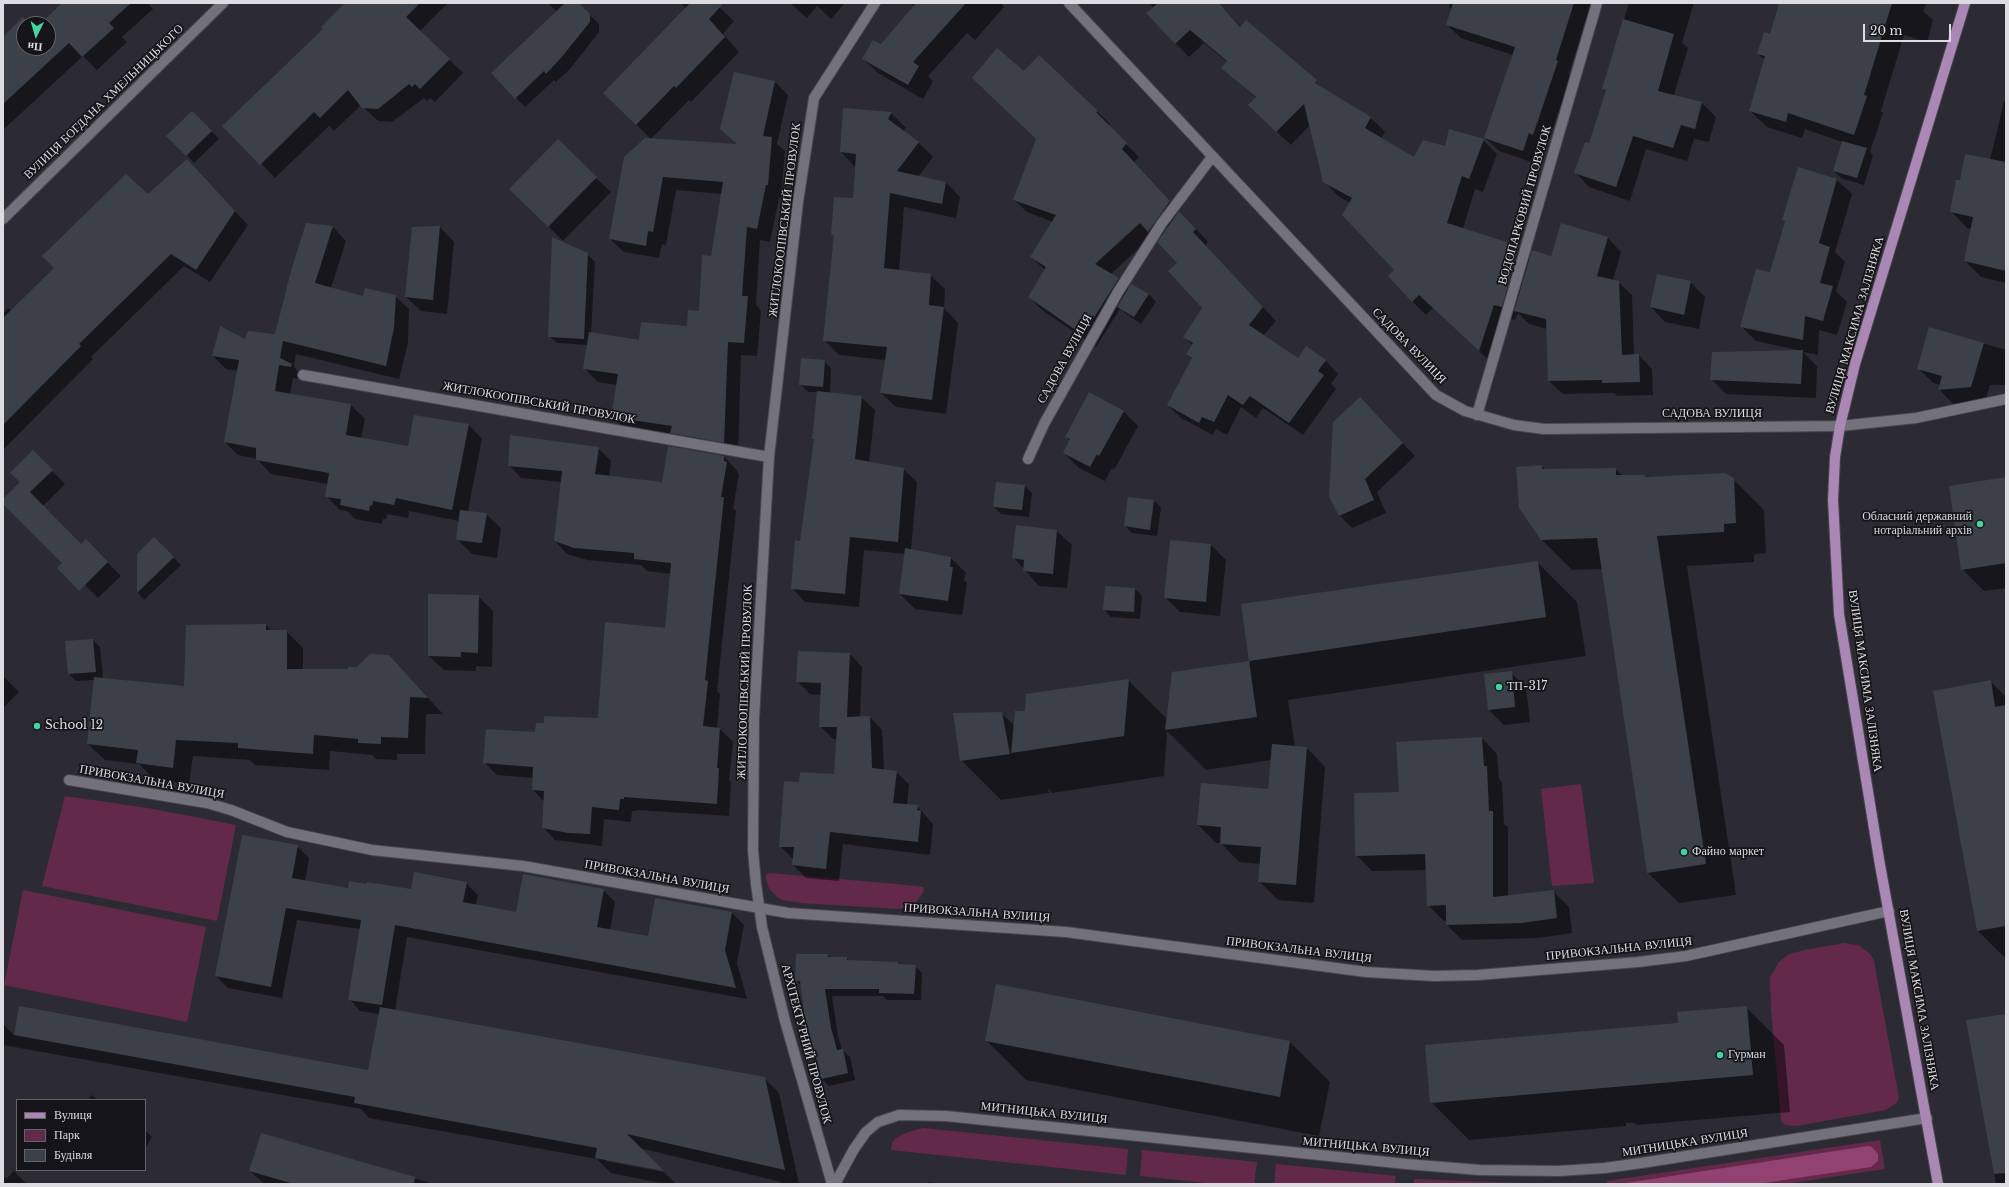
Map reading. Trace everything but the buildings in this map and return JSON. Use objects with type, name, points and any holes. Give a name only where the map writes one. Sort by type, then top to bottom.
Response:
[{"type":"main road","name":"ВУЛИЦЯ МАКСИМА ЗАЛІЗНЯКА","points":[[1938,1184],[1889,911],[1839,614],[1833,500],[1835,457],[1840,426],[1865,328],[1965,3]]},
{"type":"street","name":"ВУЛИЦЯ БОГДАНА ХМЕЛЬНИЦЬКОГО","points":[[3,219],[223,3]]},
{"type":"street","name":"ЖИТЛОКООПІВСЬКИЙ ПРОВУЛОК","points":[[760,909],[756,884],[753,838],[754,718],[769,457],[798,202],[814,98],[874,3]]},
{"type":"street","name":"САДОВА ВУЛИЦЯ","points":[[1069,3],[1212,158],[1436,395],[1465,411],[1514,425],[1544,429],[1840,426],[1916,418],[2006,399]]},
{"type":"street","name":"ВОДОПАРКОВИЙ ПРОВУЛОК","points":[[1477,415],[1597,3]]},
{"type":"street","name":"САДОВА ВУЛИЦЯ","points":[[1028,459],[1049,414],[1118,292],[1162,223],[1212,158]]},
{"type":"street","name":"ЖИТЛОКООПІВСЬКИЙ ПРОВУЛОК","points":[[304,375],[769,457]]},
{"type":"street","name":"ПРИВОКЗАЛЬНА ВУЛИЦЯ","points":[[69,780],[214,805],[287,832],[372,850],[523,866],[760,909],[849,919],[1059,931],[1326,968],[1366,972],[1453,976],[1531,972],[1672,958],[1889,911]]},
{"type":"street","name":"АРХІТЕКТУРНИЙ ПРОВУЛОК","points":[[760,909],[762,927],[785,1021],[834,1184]]},
{"type":"street","name":"МИТНИЦЬКА ВУЛИЦЯ","points":[[834,1184],[854,1149],[866,1132],[878,1122],[899,1116],[946,1116],[1406,1164],[1480,1170],[1550,1171],[1590,1169],[1648,1162],[1927,1118]]},
{"type":"green space","points":[[1581,784],[1594,883],[1552,886],[1541,789]]},
{"type":"green space","points":[[65,796],[148,808],[236,825],[217,921],[42,886]]},
{"type":"green space","points":[[769,873],[923,887],[924,891],[916,903],[911,907],[898,909],[801,903],[782,900],[777,897],[769,888],[766,880],[766,875]]},
{"type":"green space","points":[[23,890],[206,927],[187,1022],[4,985]]},
{"type":"green space","points":[[1845,943],[1860,946],[1871,955],[1874,961],[1899,1098],[1896,1103],[1886,1110],[1796,1126],[1785,1125],[1781,1121],[1771,1009],[1770,977],[1779,962],[1789,954]]},
{"type":"green space","points":[[923,1128],[1128,1149],[1126,1175],[891,1150],[892,1143],[896,1138],[908,1132]]},
{"type":"green space","points":[[1880,1140],[1885,1169],[1786,1184],[1607,1184],[1607,1181]]},
{"type":"green space","points":[[1142,1150],[1257,1162],[1254,1184],[1216,1184],[1140,1176]]},
{"type":"green space","points":[[1276,1164],[1396,1176],[1395,1184],[1274,1184]]},
{"type":"green space","points":[[1414,1179],[1544,1184],[1414,1184]]},
{"type":"shaded area","points":[[1868,1146],[1872,1147],[1878,1154],[1878,1161],[1871,1167],[1757,1184],[1619,1184]]},
{"type":"place","name":"Обласний державний нотаріальний архів","points":[[1980,524]]},
{"type":"place","name":"ТП-317","points":[[1499,687]]},
{"type":"place","name":"School 12","points":[[37,726]]},
{"type":"place","name":"Файно маркет","points":[[1684,852]]},
{"type":"place","name":"Гурман","points":[[1720,1055]]}]
